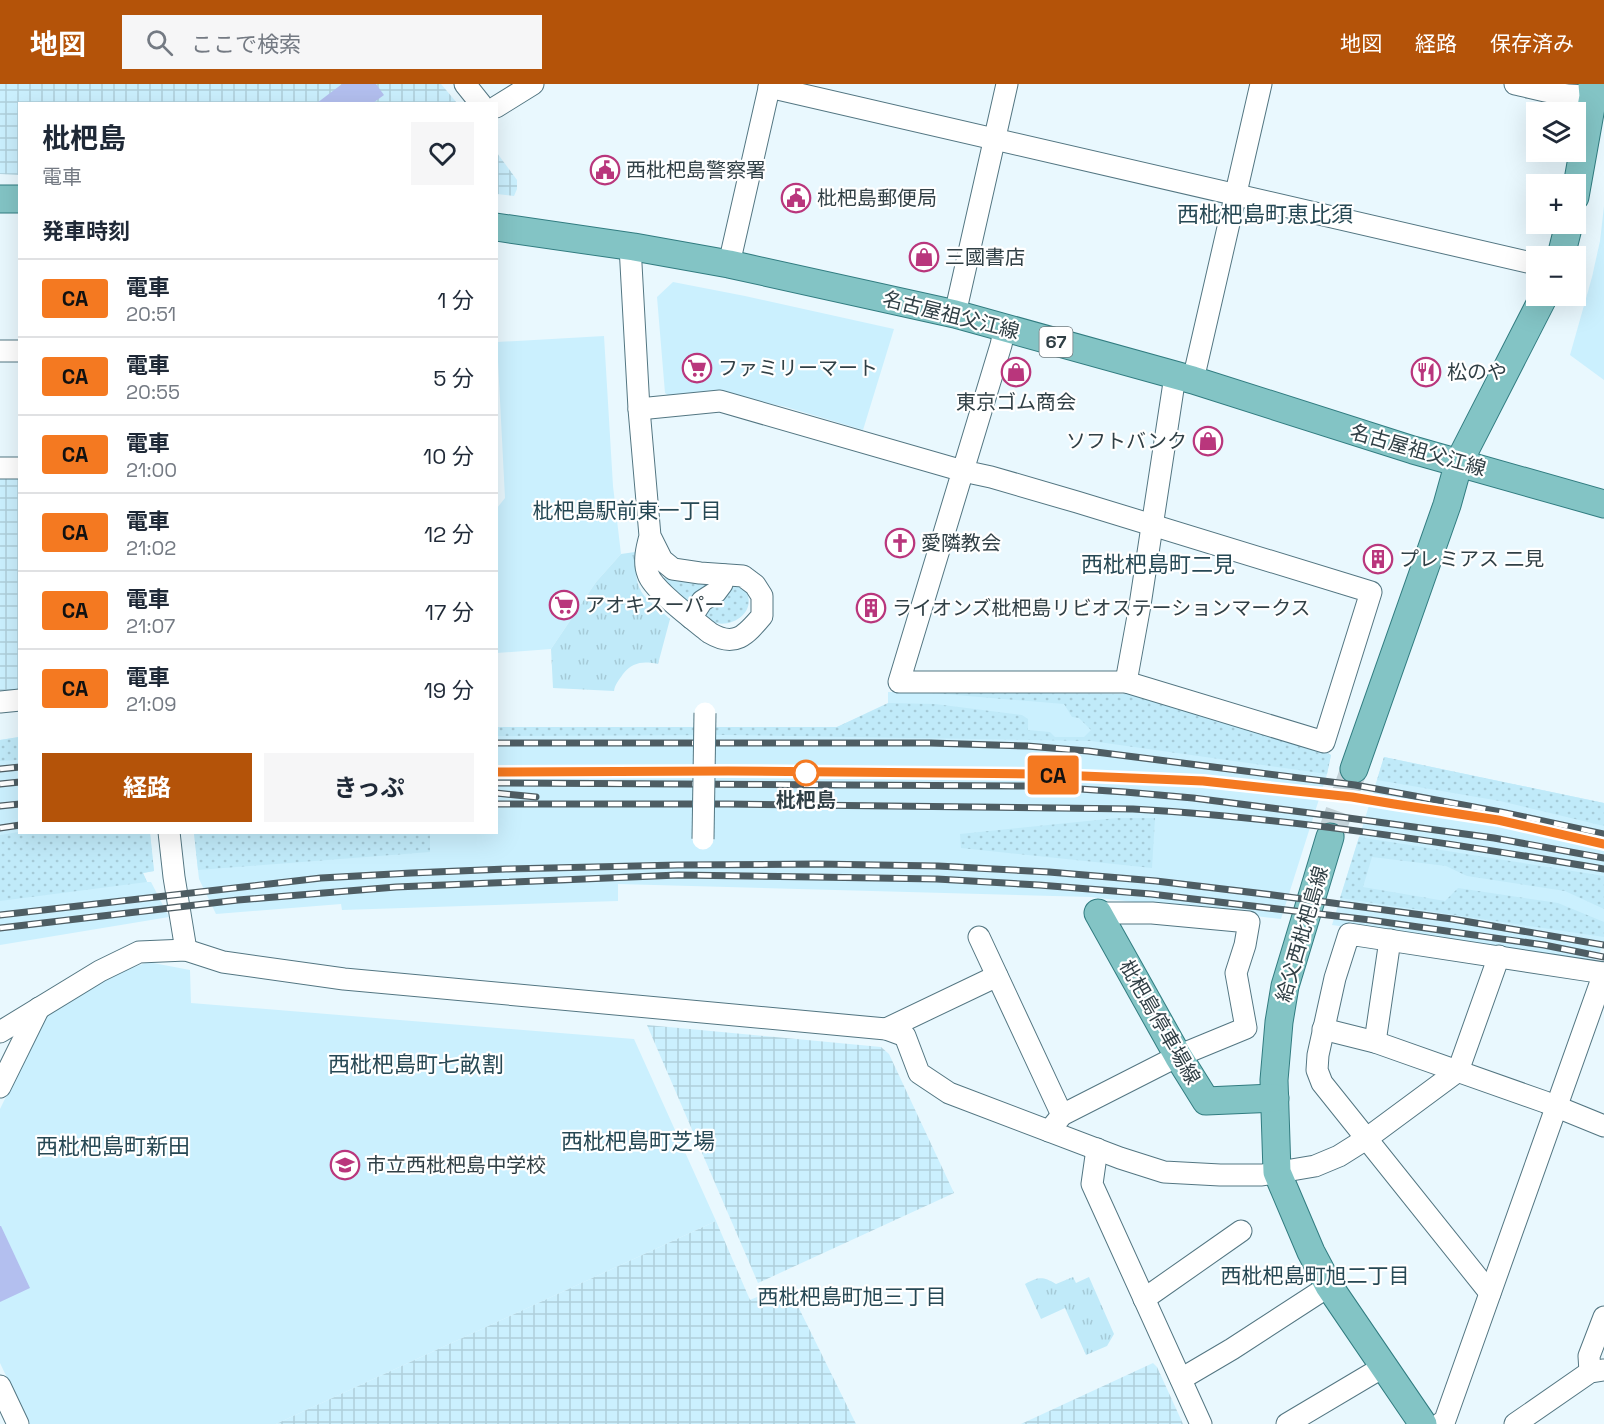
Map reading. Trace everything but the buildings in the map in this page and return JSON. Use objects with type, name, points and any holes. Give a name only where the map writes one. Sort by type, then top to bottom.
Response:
[{"type":"main road","points":[[1580,174],[1596,90]]},
{"type":"main road","points":[[0,199],[18,199]]},
{"type":"main road","name":"名古屋祖父江線","points":[[498,226],[630,246],[729,264],[955,314],[1184,378],[1413,450],[1604,504]]},
{"type":"main road","points":[[1354,769],[1447,505],[1459,462],[1539,306]]},
{"type":"main road","name":"給父西枇杷島線","points":[[1330,837],[1285,986],[1279,1022],[1274,1080],[1277,1172],[1311,1252],[1329,1286],[1423,1424]]},
{"type":"main road","name":"枇杷島停車場線","points":[[1098,913],[1178,1056],[1206,1101],[1275,1098]]},
{"type":"street","points":[[465,84],[479,102]]},
{"type":"street","points":[[498,106],[533,84]]},
{"type":"street","points":[[955,314],[1007,84]]},
{"type":"street","points":[[1126,682],[1153,525],[1184,378],[1236,194],[1261,84]]},
{"type":"street","points":[[1515,84],[1557,94],[1596,90]]},
{"type":"street","points":[[729,264],[770,86],[1526,262]]},
{"type":"street","points":[[630,246],[639,409],[650,536],[646,553],[647,573],[658,588],[717,638],[730,640],[744,636],[762,616],[762,596],[755,585],[743,576],[673,569],[662,560],[650,536]]},
{"type":"street","points":[[639,409],[720,401],[963,471],[991,477],[1371,591],[1324,742],[1126,682],[899,681],[963,471],[1005,327]]},
{"type":"street","points":[[0,351],[18,351]]},
{"type":"street","points":[[0,468],[18,468]]},
{"type":"street","points":[[692,618],[702,601],[716,592],[722,584],[724,575]]},
{"type":"street","points":[[0,702],[18,700]]},
{"type":"street","points":[[703,839],[705,714]]},
{"type":"street","points":[[169,834],[186,950]]},
{"type":"street","points":[[1055,1123],[1178,1056],[1246,1028],[1236,973],[1245,945],[1249,922],[1152,914],[1098,913]]},
{"type":"street","points":[[1440,1424],[1445,1420],[1604,973],[1349,934],[1335,978],[1323,1029],[1317,1070],[1322,1083],[1490,1293]]},
{"type":"street","points":[[979,937],[997,976],[1055,1123]]},
{"type":"street","points":[[1375,1042],[1390,940]]},
{"type":"street","points":[[0,1032],[100,971],[139,952],[186,950],[223,962],[344,978],[886,1029],[905,1036],[920,1073],[949,1093],[1055,1123],[1097,1149],[1164,1172],[1262,1175],[1315,1166],[1340,1156],[1458,1071],[1499,956]]},
{"type":"street","points":[[886,1029],[997,976]]},
{"type":"street","points":[[0,1087],[39,1008]]},
{"type":"street","points":[[1323,1029],[1375,1042],[1604,1126]]},
{"type":"street","points":[[1097,1149],[1092,1184],[1201,1424]]},
{"type":"street","points":[[1144,1299],[1241,1231]]},
{"type":"street","points":[[1181,1379],[1329,1286]]},
{"type":"street","points":[[1515,1424],[1597,1371],[1589,1356],[1604,1317]]},
{"type":"street","points":[[1287,1424],[1383,1367]]},
{"type":"street","points":[[0,1386],[18,1424]]},
{"type":"shaded area","points":[[0,84],[441,84],[456,102],[18,102],[18,175],[0,174]]},
{"type":"shaded area","points":[[342,84],[376,84],[384,95],[374,102],[318,102]]},
{"type":"shaded area","points":[[498,154],[517,180],[514,196],[498,194]]},
{"type":"shaded area","points":[[1604,206],[1604,380],[1570,355],[1584,306],[1586,306],[1600,241]]},
{"type":"shaded area","points":[[673,282],[894,329],[863,430],[786,407],[739,397],[671,397],[665,393],[657,297]]},
{"type":"shaded area","name":"アオキスーパー","points":[[604,336],[613,486],[621,554],[596,582],[551,649],[498,653],[498,507],[505,498],[498,342]]},
{"type":"shaded area","points":[[0,476],[18,476],[18,691],[0,693]]},
{"type":"shaded area","points":[[888,692],[1132,694],[1331,755],[1281,919],[1091,897],[618,884],[618,901],[342,910],[341,904],[216,914],[199,879],[194,834],[498,834],[498,727],[837,727],[888,704]]},
{"type":"shaded area","points":[[18,737],[18,834],[150,834],[154,871],[143,873],[147,882],[151,882],[169,917],[0,945],[0,740]]},
{"type":"shaded area","points":[[1384,757],[1604,803],[1604,942],[1595,963],[1332,925]]},
{"type":"shaded area","name":"市立西枇杷島中学校","points":[[148,962],[190,970],[191,1003],[634,1039],[716,1221],[276,1424],[29,1424],[0,1363],[0,1109],[48,1011],[123,971]]},
{"type":"shaded area","points":[[647,1025],[881,1047],[889,1054],[954,1193],[758,1283]]},
{"type":"shaded area","points":[[716,1221],[750,1300],[787,1284],[856,1424],[276,1424]]},
{"type":"shaded area","points":[[0,1226],[30,1288],[0,1302]]},
{"type":"shaded area","points":[[1153,1363],[1157,1367],[1183,1424],[1021,1424]]},
{"type":"green space","points":[[635,552],[637,578],[641,592],[670,619],[658,664],[643,663],[631,667],[623,674],[614,691],[553,688],[551,649],[596,582],[621,554]]},
{"type":"green space","points":[[673,575],[718,581],[694,607],[661,579]]},
{"type":"green space","points":[[725,582],[743,587],[749,602],[740,618],[722,624],[710,620],[700,611]]},
{"type":"green space","points":[[920,692],[1132,694],[1322,750],[1331,755],[1327,774],[1091,741],[727,735],[498,736],[498,727],[837,727],[888,703],[935,704],[1022,715],[1028,719],[1028,730],[1050,732],[1055,737],[1084,737],[1091,730],[1079,718],[1072,717],[1064,704]]},
{"type":"green space","points":[[18,737],[18,760],[0,761],[0,740]]},
{"type":"green space","points":[[1384,757],[1604,803],[1604,826],[1500,801],[1377,780]]},
{"type":"green space","points":[[1117,818],[1155,818],[1152,868],[961,848],[960,834]]},
{"type":"green space","points":[[18,832],[18,834],[150,834],[154,871],[143,873],[147,882],[0,901],[0,835]]},
{"type":"green space","points":[[194,834],[430,834],[430,852],[198,870]]},
{"type":"green space","points":[[1359,837],[1604,876],[1604,909],[1565,891],[1467,876],[1446,866],[1372,857],[1363,887],[1445,901],[1458,888],[1558,903],[1604,922],[1604,937],[1340,898]]},
{"type":"green space","points":[[1073,1277],[1076,1283],[1089,1277],[1114,1334],[1107,1346],[1086,1355],[1065,1308],[1041,1319],[1025,1284],[1040,1278],[1056,1284]]},
{"type":"tunnel","points":[[1330,837],[1354,769]]},
{"type":"railway","points":[[498,743],[931,743],[1027,746],[1088,751],[1355,785],[1604,834]]},
{"type":"railway","points":[[0,769],[18,767]]},
{"type":"railway","points":[[498,772],[1035,774],[1203,781],[1352,797],[1499,821],[1604,844]]},
{"type":"railway","points":[[0,784],[18,782]]},
{"type":"railway","points":[[498,783],[1035,786],[1125,792],[1193,798],[1494,838],[1604,858]]},
{"type":"railway","points":[[498,793],[536,797]]},
{"type":"railway","points":[[0,806],[18,804]]},
{"type":"railway","points":[[498,804],[728,804],[1133,809],[1310,825],[1604,869]]},
{"type":"railway","points":[[0,828],[18,825]]},
{"type":"railway","points":[[0,915],[321,878],[411,873],[678,865],[938,866],[1156,881],[1452,919],[1604,945]]},
{"type":"railway","points":[[0,928],[238,900],[396,887],[678,875],[937,879],[1151,894],[1370,920],[1544,945],[1604,957]]},
{"type":"train","name":"CA","points":[[498,772],[728,771],[1035,774],[1203,781],[1352,797],[1498,820],[1604,844]]},
{"type":"place","name":"西枇杷島警察署","points":[[605,170]]},
{"type":"place","name":"枇杷島郵便局","points":[[796,198]]},
{"type":"place","name":"三國書店","points":[[924,257]]},
{"type":"place","name":"ファミリーマート","points":[[697,368]]},
{"type":"place","name":"東京ゴム商会","points":[[1016,372]]},
{"type":"place","name":"松のや","points":[[1426,372]]},
{"type":"place","name":"ソフトバンク","points":[[1208,441]]},
{"type":"place","name":"愛隣教会","points":[[900,543]]},
{"type":"place","name":"プレミアス 二見","points":[[1378,559]]},
{"type":"place","name":"アオキスーパー","points":[[564,605]]},
{"type":"place","name":"ライオンズ枇杷島リビオステーションマークス","points":[[871,608]]},
{"type":"place","name":"枇杷島","points":[[806,773]]},
{"type":"place","name":"市立西枇杷島中学校","points":[[345,1165]]},
{"type":"district","name":"西枇杷島町恵比須","points":[[1265,214]]},
{"type":"district","name":"枇杷島駅前東一丁目","points":[[627,511]]},
{"type":"district","name":"西枇杷島町二見","points":[[1158,564]]},
{"type":"district","name":"西枇杷島町七畝割","points":[[416,1064]]},
{"type":"district","name":"西枇杷島町芝場","points":[[638,1141]]},
{"type":"district","name":"西枇杷島町新田","points":[[113,1146]]},
{"type":"district","name":"西枇杷島町旭二丁目","points":[[1315,1276]]},
{"type":"district","name":"西枇杷島町旭三丁目","points":[[852,1297]]}]
